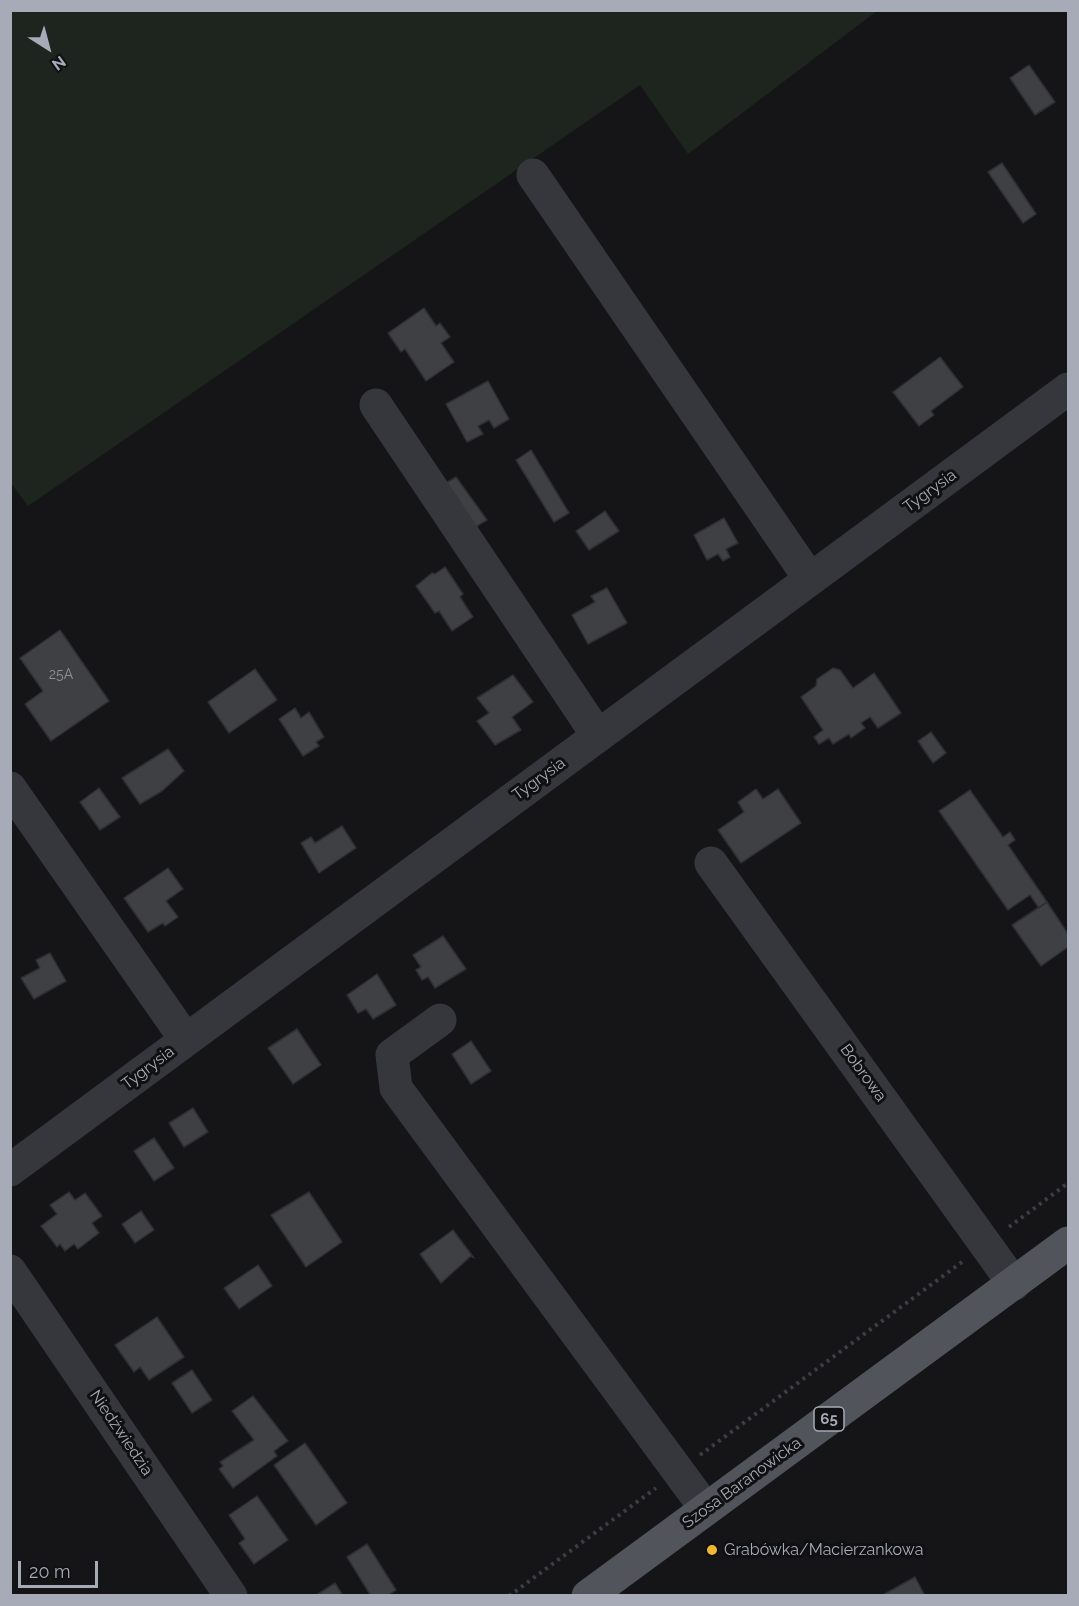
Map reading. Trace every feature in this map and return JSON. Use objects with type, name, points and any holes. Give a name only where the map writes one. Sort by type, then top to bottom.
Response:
[{"type":"main road","name":"Szosa Baranowicka","points":[[588,1596],[1068,1242]]},
{"type":"street","points":[[533,175],[810,579]]},
{"type":"street","name":"Tygrysia","points":[[10,1170],[1068,389]]},
{"type":"street","points":[[376,405],[598,736]]},
{"type":"street","points":[[10,788],[186,1040]]},
{"type":"street","name":"Bobrowa","points":[[711,863],[1014,1284]]},
{"type":"street","points":[[440,1020],[392,1055],[396,1088],[706,1509]]},
{"type":"street","name":"Niedźwiedzia","points":[[10,1271],[231,1596]]},
{"type":"path","points":[[509,1596],[1068,1183]]},
{"type":"shaded area","points":[[10,11],[877,11],[688,154],[640,85],[28,506],[10,482]]},
{"type":"building","points":[[1029,65],[1055,102],[1035,115],[1010,78]]},
{"type":"building","points":[[1002,163],[1036,214],[1023,223],[988,172]]},
{"type":"building","points":[[424,308],[436,326],[440,323],[450,337],[441,343],[454,362],[426,381],[405,349],[401,352],[388,333]]},
{"type":"building","points":[[940,357],[963,387],[931,411],[934,415],[919,426],[893,392]]},
{"type":"building","points":[[488,381],[509,419],[494,428],[489,420],[478,426],[483,434],[467,442],[446,404]]},
{"type":"building","points":[[531,450],[569,513],[554,522],[516,460]]},
{"type":"building","points":[[456,477],[487,520],[472,529],[443,485]]},
{"type":"building","points":[[605,511],[619,531],[589,550],[576,531]]},
{"type":"building","points":[[724,518],[738,543],[726,549],[730,557],[723,561],[718,554],[707,560],[694,535]]},
{"type":"building","points":[[445,567],[463,594],[460,597],[473,617],[452,631],[439,611],[435,613],[416,586],[432,573],[435,574]]},
{"type":"building","points":[[607,588],[627,623],[588,644],[572,615],[595,602],[591,596]]},
{"type":"building","points":[[60,630],[109,701],[51,741],[25,704],[43,691],[20,658]]},
{"type":"building","points":[[833,668],[840,670],[853,688],[874,673],[901,713],[878,728],[870,717],[861,723],[865,728],[851,738],[849,734],[833,744],[829,738],[819,744],[814,737],[823,730],[801,697],[816,686],[817,679]]},
{"type":"building","points":[[255,669],[277,700],[229,733],[208,702]]},
{"type":"building","points":[[513,675],[533,702],[512,717],[521,730],[495,745],[477,721],[489,713],[477,698]]},
{"type":"building","points":[[295,708],[301,718],[309,712],[324,737],[316,742],[319,746],[303,756],[279,719]]},
{"type":"building","points":[[931,732],[946,753],[933,763],[918,741]]},
{"type":"building","points":[[168,749],[184,771],[162,791],[140,804],[122,778]]},
{"type":"building","points":[[99,788],[120,817],[100,830],[80,802]]},
{"type":"building","points":[[756,789],[763,799],[778,789],[801,823],[741,863],[718,830],[744,812],[738,802]]},
{"type":"building","points":[[970,790],[1003,837],[1010,832],[1015,840],[1008,845],[1047,902],[1039,908],[1030,895],[1008,910],[939,811]]},
{"type":"building","points":[[342,826],[356,848],[319,873],[301,843],[311,837],[315,843]]},
{"type":"building","points":[[168,868],[183,889],[166,901],[178,917],[165,926],[163,923],[148,932],[124,898]]},
{"type":"building","points":[[1047,902],[1068,934],[1068,947],[1041,966],[1012,925]]},
{"type":"building","points":[[443,936],[466,969],[435,988],[428,977],[422,980],[416,970],[421,967],[413,955]]},
{"type":"building","points":[[50,953],[66,981],[34,999],[21,978],[40,968],[36,960]]},
{"type":"building","points":[[377,974],[396,1005],[373,1019],[366,1009],[358,1013],[347,995]]},
{"type":"building","points":[[297,1029],[321,1065],[293,1084],[268,1048]]},
{"type":"building","points":[[471,1041],[491,1071],[471,1084],[452,1054]]},
{"type":"building","points":[[193,1108],[208,1132],[184,1147],[169,1123]]},
{"type":"building","points":[[154,1138],[174,1168],[154,1181],[134,1151]]},
{"type":"building","points":[[69,1192],[75,1200],[85,1193],[102,1216],[92,1223],[99,1233],[78,1249],[74,1244],[65,1251],[60,1244],[57,1247],[41,1226],[57,1214],[50,1205]]},
{"type":"building","points":[[309,1192],[342,1242],[306,1267],[271,1215]]},
{"type":"building","points":[[141,1211],[154,1230],[135,1243],[122,1224]]},
{"type":"building","points":[[453,1230],[474,1258],[471,1256],[441,1283],[420,1254]]},
{"type":"building","points":[[258,1265],[272,1286],[239,1309],[224,1288]]},
{"type":"building","points":[[157,1317],[184,1357],[149,1380],[140,1367],[134,1372],[115,1345]]},
{"type":"building","points":[[192,1370],[212,1400],[192,1413],[172,1383]]},
{"type":"building","points":[[253,1396],[288,1441],[274,1451],[277,1456],[233,1488],[219,1469],[223,1466],[220,1462],[254,1440],[232,1411]]},
{"type":"building","points":[[305,1443],[347,1503],[316,1525],[274,1465]]},
{"type":"building","points":[[257,1496],[288,1540],[254,1564],[239,1543],[245,1539],[229,1515]]},
{"type":"building","points":[[367,1544],[396,1590],[387,1596],[371,1596],[347,1557]]},
{"type":"building","points":[[915,1577],[925,1596],[881,1596]]},
{"type":"building","points":[[335,1583],[343,1596],[315,1596]]},
{"type":"place","name":"Grabówka/Macierzankowa","points":[[712,1550]]}]
